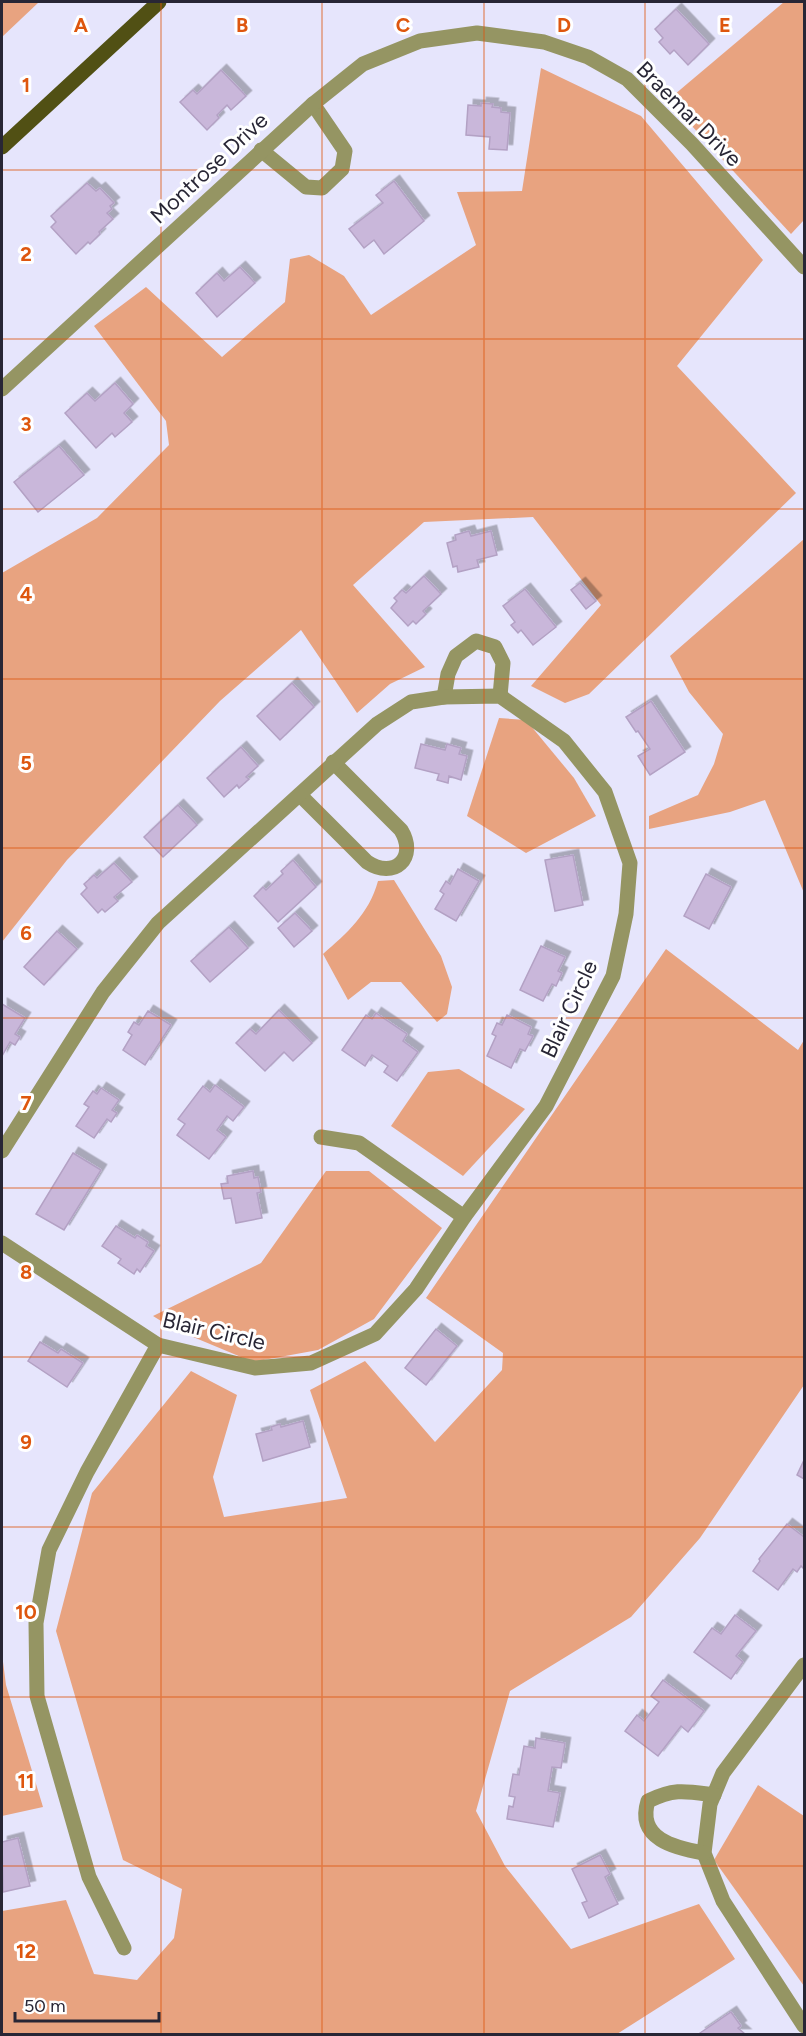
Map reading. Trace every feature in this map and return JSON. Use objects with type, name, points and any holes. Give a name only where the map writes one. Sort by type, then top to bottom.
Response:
[{"type":"main road","points":[[2,147],[159,2]]},
{"type":"street","name":"Montrose Drive","points":[[2,389],[261,150],[363,64],[420,41],[477,33]]},
{"type":"street","name":"Braemar Drive","points":[[477,33],[544,42],[588,57],[627,79],[692,144],[804,267]]},
{"type":"street","points":[[261,150],[306,187],[322,188],[342,169],[345,151],[313,104]]},
{"type":"street","points":[[2,1151],[103,992],[158,923],[377,724],[411,702],[444,696],[500,696],[503,663],[495,646],[476,641],[456,656],[448,675],[444,696]]},
{"type":"street","name":"Blair Circle","points":[[2,1243],[158,1345],[255,1368],[311,1363],[375,1334],[416,1288],[464,1217],[546,1106],[613,975],[626,914],[630,863],[605,792],[564,741],[500,696]]},
{"type":"street","points":[[300,795],[367,862],[378,869],[390,869],[401,864],[407,853],[407,841],[401,830],[333,762]]},
{"type":"street","points":[[321,1137],[359,1143],[464,1217]]},
{"type":"street","points":[[124,1948],[89,1877],[38,1696],[36,1623],[49,1550],[87,1472],[158,1345]]},
{"type":"street","points":[[804,1665],[723,1773],[710,1804],[704,1853],[723,1901],[804,2026]]},
{"type":"street","points":[[704,1853],[680,1849],[662,1841],[649,1829],[644,1814],[648,1801],[668,1791],[714,1795]]},
{"type":"shaded area","points":[[2,2],[39,2],[2,37]]},
{"type":"shaded area","points":[[784,2],[804,2],[804,220],[791,234],[668,100]]},
{"type":"shaded area","points":[[541,68],[641,116],[763,260],[677,366],[796,493],[589,694],[565,703],[531,686],[601,605],[533,517],[424,522],[353,585],[425,667],[390,684],[357,713],[301,630],[220,701],[67,860],[2,942],[2,573],[97,518],[169,445],[166,421],[94,326],[146,287],[222,357],[285,302],[290,259],[309,255],[344,276],[371,315],[476,245],[457,192],[522,191]]},
{"type":"shaded area","points":[[804,539],[804,893],[765,800],[730,812],[649,829],[649,816],[698,795],[714,764],[723,734],[689,692],[670,656]]},
{"type":"shaded area","points":[[499,718],[526,720],[574,778],[596,816],[526,853],[467,816]]},
{"type":"shaded area","points":[[394,880],[441,956],[452,987],[447,1014],[437,1022],[401,982],[371,982],[348,1000],[323,954],[349,930],[363,913],[378,881]]},
{"type":"shaded area","points":[[666,949],[798,1050],[804,1040],[804,1385],[700,1538],[631,1617],[510,1691],[476,1811],[505,1866],[571,1949],[699,1904],[735,1959],[617,2034],[2,2034],[2,1911],[66,1900],[94,1974],[137,1980],[174,1938],[182,1889],[123,1860],[56,1631],[92,1493],[191,1371],[237,1395],[213,1477],[224,1517],[347,1498],[310,1390],[365,1361],[435,1442],[502,1370],[503,1353],[426,1298]]},
{"type":"shaded area","points":[[459,1069],[525,1109],[463,1176],[391,1126],[428,1072]]},
{"type":"shaded area","points":[[326,1171],[369,1171],[442,1228],[374,1319],[318,1350],[253,1362],[174,1329],[153,1316],[261,1263]]},
{"type":"shaded area","points":[[2,1654],[6,1685],[43,1807],[2,1816]]},
{"type":"shaded area","points":[[758,1785],[804,1816],[804,1986],[714,1860]]},
{"type":"building","points":[[676,9],[709,44],[688,65],[674,50],[670,54],[659,42],[663,38],[655,29]]},
{"type":"building","points":[[221,70],[246,96],[231,110],[227,105],[217,115],[219,118],[207,130],[180,102],[193,90],[197,94]]},
{"type":"building","points":[[481,103],[493,104],[492,107],[501,108],[501,112],[510,113],[507,150],[489,149],[490,137],[466,135],[468,105],[481,106]]},
{"type":"building","points":[[394,181],[424,221],[384,254],[374,240],[364,248],[349,229],[383,203],[376,195]]},
{"type":"building","points":[[87,183],[96,191],[100,188],[114,203],[110,206],[112,209],[107,213],[113,219],[90,244],[88,242],[76,254],[51,227],[56,222],[51,216]]},
{"type":"building","points":[[240,267],[255,283],[217,317],[196,293],[217,273],[224,281]]},
{"type":"building","points":[[115,383],[133,404],[124,413],[132,422],[115,437],[112,433],[96,448],[65,413],[87,393],[95,401]]},
{"type":"building","points":[[59,446],[84,475],[38,512],[14,482]]},
{"type":"building","points":[[469,531],[471,536],[491,531],[497,555],[477,560],[479,567],[458,572],[457,566],[453,567],[447,543],[456,540],[455,535]]},
{"type":"building","points":[[424,576],[441,594],[423,611],[426,614],[416,624],[413,621],[408,626],[391,608],[397,601],[394,598],[402,590],[406,593]]},
{"type":"building","points":[[580,583],[596,601],[586,609],[571,590]]},
{"type":"building","points":[[525,589],[556,627],[533,645],[521,630],[518,633],[511,625],[515,622],[503,606]]},
{"type":"building","points":[[292,683],[314,707],[280,740],[257,716]]},
{"type":"building","points":[[651,701],[685,752],[650,775],[638,756],[650,749],[626,717]]},
{"type":"building","points":[[421,744],[445,750],[447,744],[461,748],[459,754],[467,756],[461,780],[449,776],[448,783],[437,780],[439,774],[415,768]]},
{"type":"building","points":[[241,747],[258,766],[246,777],[249,779],[239,788],[237,785],[224,797],[207,778]]},
{"type":"building","points":[[178,805],[197,825],[163,857],[144,837]]},
{"type":"building","points":[[573,855],[583,905],[555,911],[545,860]]},
{"type":"building","points":[[293,860],[316,887],[278,922],[254,896],[263,887],[266,890],[283,874],[281,871]]},
{"type":"building","points":[[114,863],[132,882],[114,897],[118,901],[105,912],[102,909],[98,913],[81,894],[87,888],[84,884],[94,875],[97,878]]},
{"type":"building","points":[[458,869],[479,881],[456,921],[435,909],[444,894],[440,891],[446,881],[450,884]]},
{"type":"building","points":[[706,874],[731,887],[709,929],[684,916]]},
{"type":"building","points":[[295,913],[312,931],[294,947],[278,928]]},
{"type":"building","points":[[229,927],[248,948],[210,982],[191,961]]},
{"type":"building","points":[[57,931],[77,949],[44,985],[24,967]]},
{"type":"building","points":[[541,946],[565,957],[558,971],[562,973],[556,986],[552,984],[543,1001],[520,990]]},
{"type":"building","points":[[2,1004],[25,1018],[15,1034],[20,1037],[15,1045],[10,1042],[2,1056]]},
{"type":"building","points":[[279,1010],[312,1043],[293,1061],[284,1052],[265,1071],[236,1043],[250,1029],[256,1034]]},
{"type":"building","points":[[148,1011],[171,1025],[145,1065],[123,1050],[132,1035],[128,1032],[134,1022],[139,1025]]},
{"type":"building","points":[[376,1013],[407,1034],[403,1041],[418,1052],[397,1081],[384,1072],[388,1066],[372,1055],[365,1066],[342,1050],[366,1015],[372,1019]]},
{"type":"building","points":[[507,1015],[531,1027],[528,1034],[533,1036],[525,1051],[520,1049],[511,1068],[487,1056],[496,1036],[492,1034],[497,1023],[502,1025]]},
{"type":"building","points":[[215,1085],[244,1107],[233,1121],[227,1116],[217,1130],[226,1137],[209,1159],[177,1135],[185,1124],[178,1119],[203,1086],[210,1092]]},
{"type":"building","points":[[101,1088],[119,1100],[112,1110],[117,1113],[111,1122],[107,1119],[94,1138],[76,1126],[89,1107],[84,1104],[93,1091],[97,1094]]},
{"type":"building","points":[[73,1153],[101,1170],[64,1230],[36,1214]]},
{"type":"building","points":[[253,1171],[254,1178],[258,1177],[261,1192],[257,1193],[262,1218],[236,1223],[231,1198],[224,1199],[221,1184],[228,1183],[227,1176]]},
{"type":"building","points":[[116,1226],[135,1238],[137,1235],[148,1242],[146,1246],[154,1251],[140,1272],[137,1269],[134,1274],[118,1263],[121,1259],[102,1246]]},
{"type":"building","points":[[436,1329],[457,1346],[426,1385],[405,1368]]},
{"type":"building","points":[[40,1342],[58,1353],[61,1349],[83,1363],[67,1387],[28,1361]]},
{"type":"building","points":[[303,1421],[310,1447],[263,1461],[256,1434],[272,1430],[271,1427],[280,1424],[281,1427]]},
{"type":"building","points":[[804,1460],[804,1479],[797,1475]]},
{"type":"building","points":[[787,1524],[804,1537],[804,1569],[801,1566],[797,1572],[793,1569],[778,1590],[753,1571],[759,1559]]},
{"type":"building","points":[[735,1615],[756,1631],[736,1656],[743,1662],[731,1679],[694,1652],[712,1628],[721,1634]]},
{"type":"building","points":[[663,1680],[704,1711],[688,1732],[681,1726],[658,1756],[625,1731],[637,1715],[644,1721],[659,1702],[651,1696]]},
{"type":"building","points":[[536,1738],[565,1743],[561,1768],[552,1767],[548,1791],[560,1793],[553,1827],[507,1819],[509,1806],[513,1807],[515,1797],[509,1796],[513,1774],[519,1775],[524,1746],[535,1748]]},
{"type":"building","points":[[18,1838],[30,1886],[3,1892],[2,1842]]},
{"type":"building","points":[[600,1855],[610,1874],[605,1877],[618,1904],[589,1918],[582,1903],[587,1901],[572,1869]]},
{"type":"building","points":[[731,2012],[741,2026],[738,2028],[745,2034],[700,2033]]}]
